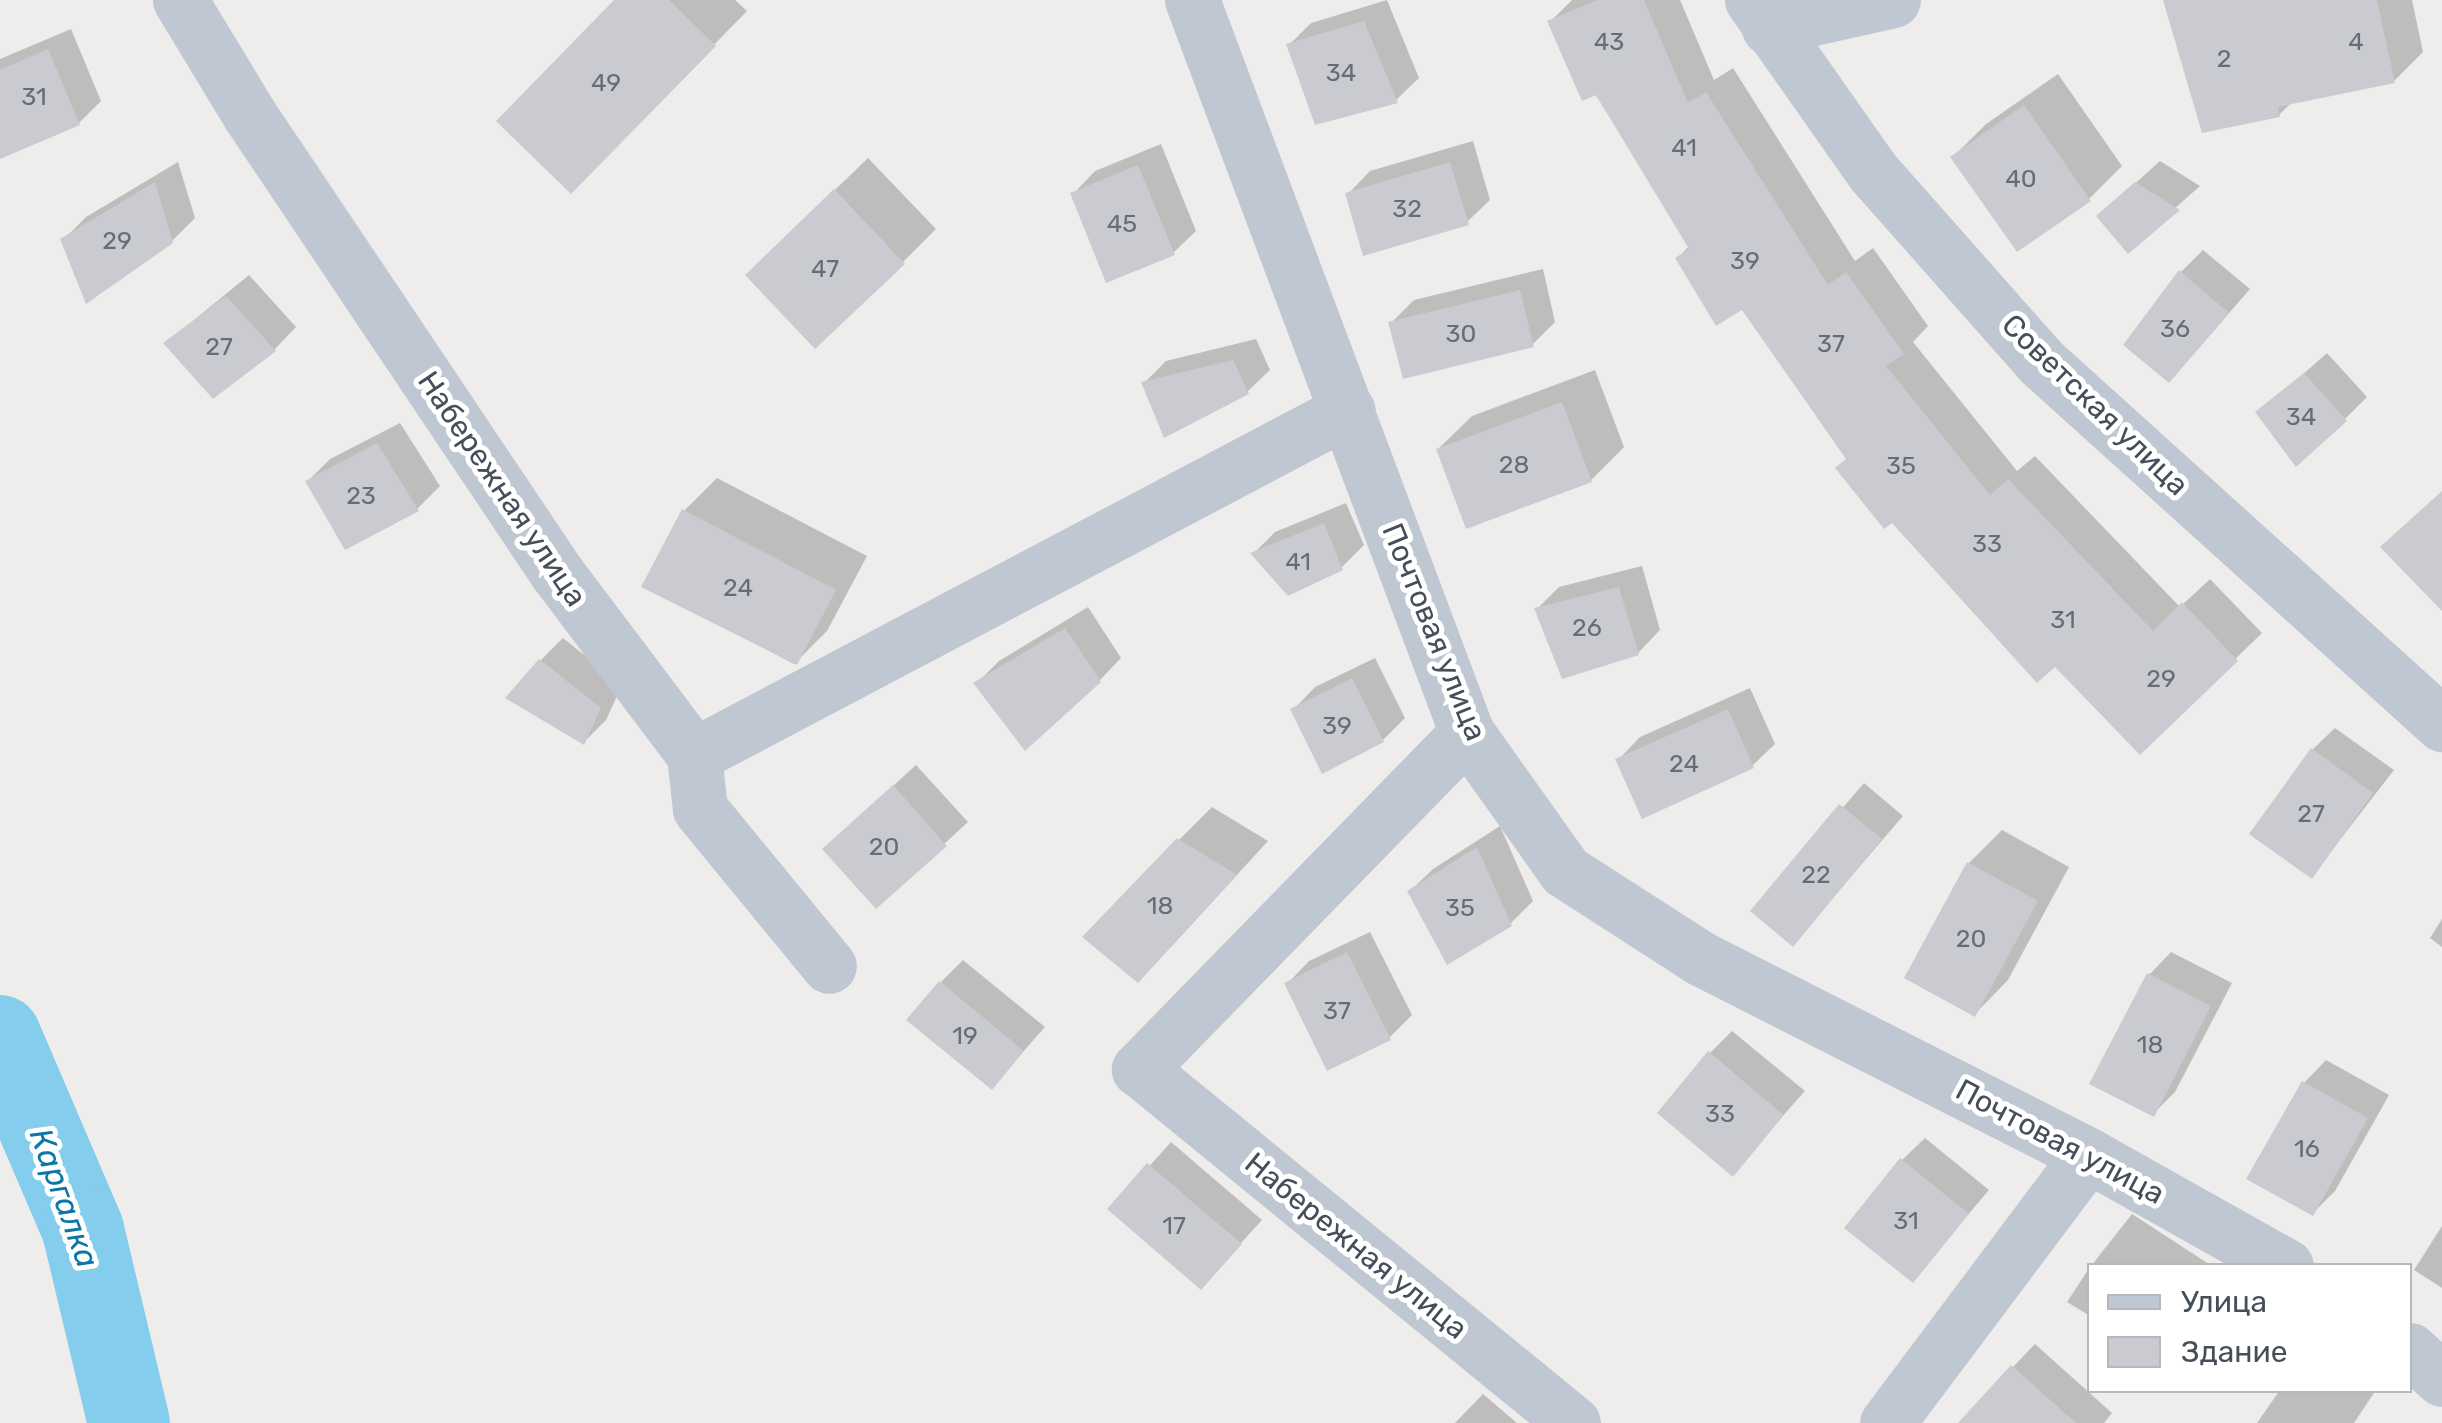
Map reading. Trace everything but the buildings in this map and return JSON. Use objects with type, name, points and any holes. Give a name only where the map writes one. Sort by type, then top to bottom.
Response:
[{"type":"street","name":"Набережная улица","points":[[180,0],[249,114],[557,573],[694,755]]},
{"type":"street","name":"Почтовая улица","points":[[1192,0],[1468,734],[1565,871],[1700,958],[2088,1155],[2281,1263]]},
{"type":"street","points":[[1760,14],[1893,0]]},
{"type":"street","name":"Советская улица","points":[[1760,14],[1873,172],[2040,360],[2442,724]]},
{"type":"street","points":[[829,966],[700,809],[694,755],[1348,410]]},
{"type":"street","name":"Набережная улица","points":[[1468,734],[1139,1069],[1573,1423]]},
{"type":"street","points":[[1887,1423],[2088,1155]]},
{"type":"street","points":[[2412,1352],[2442,1379]]},
{"type":"waterway","name":"Каргалка","points":[[0,1036],[83,1230],[129,1423]]}]
